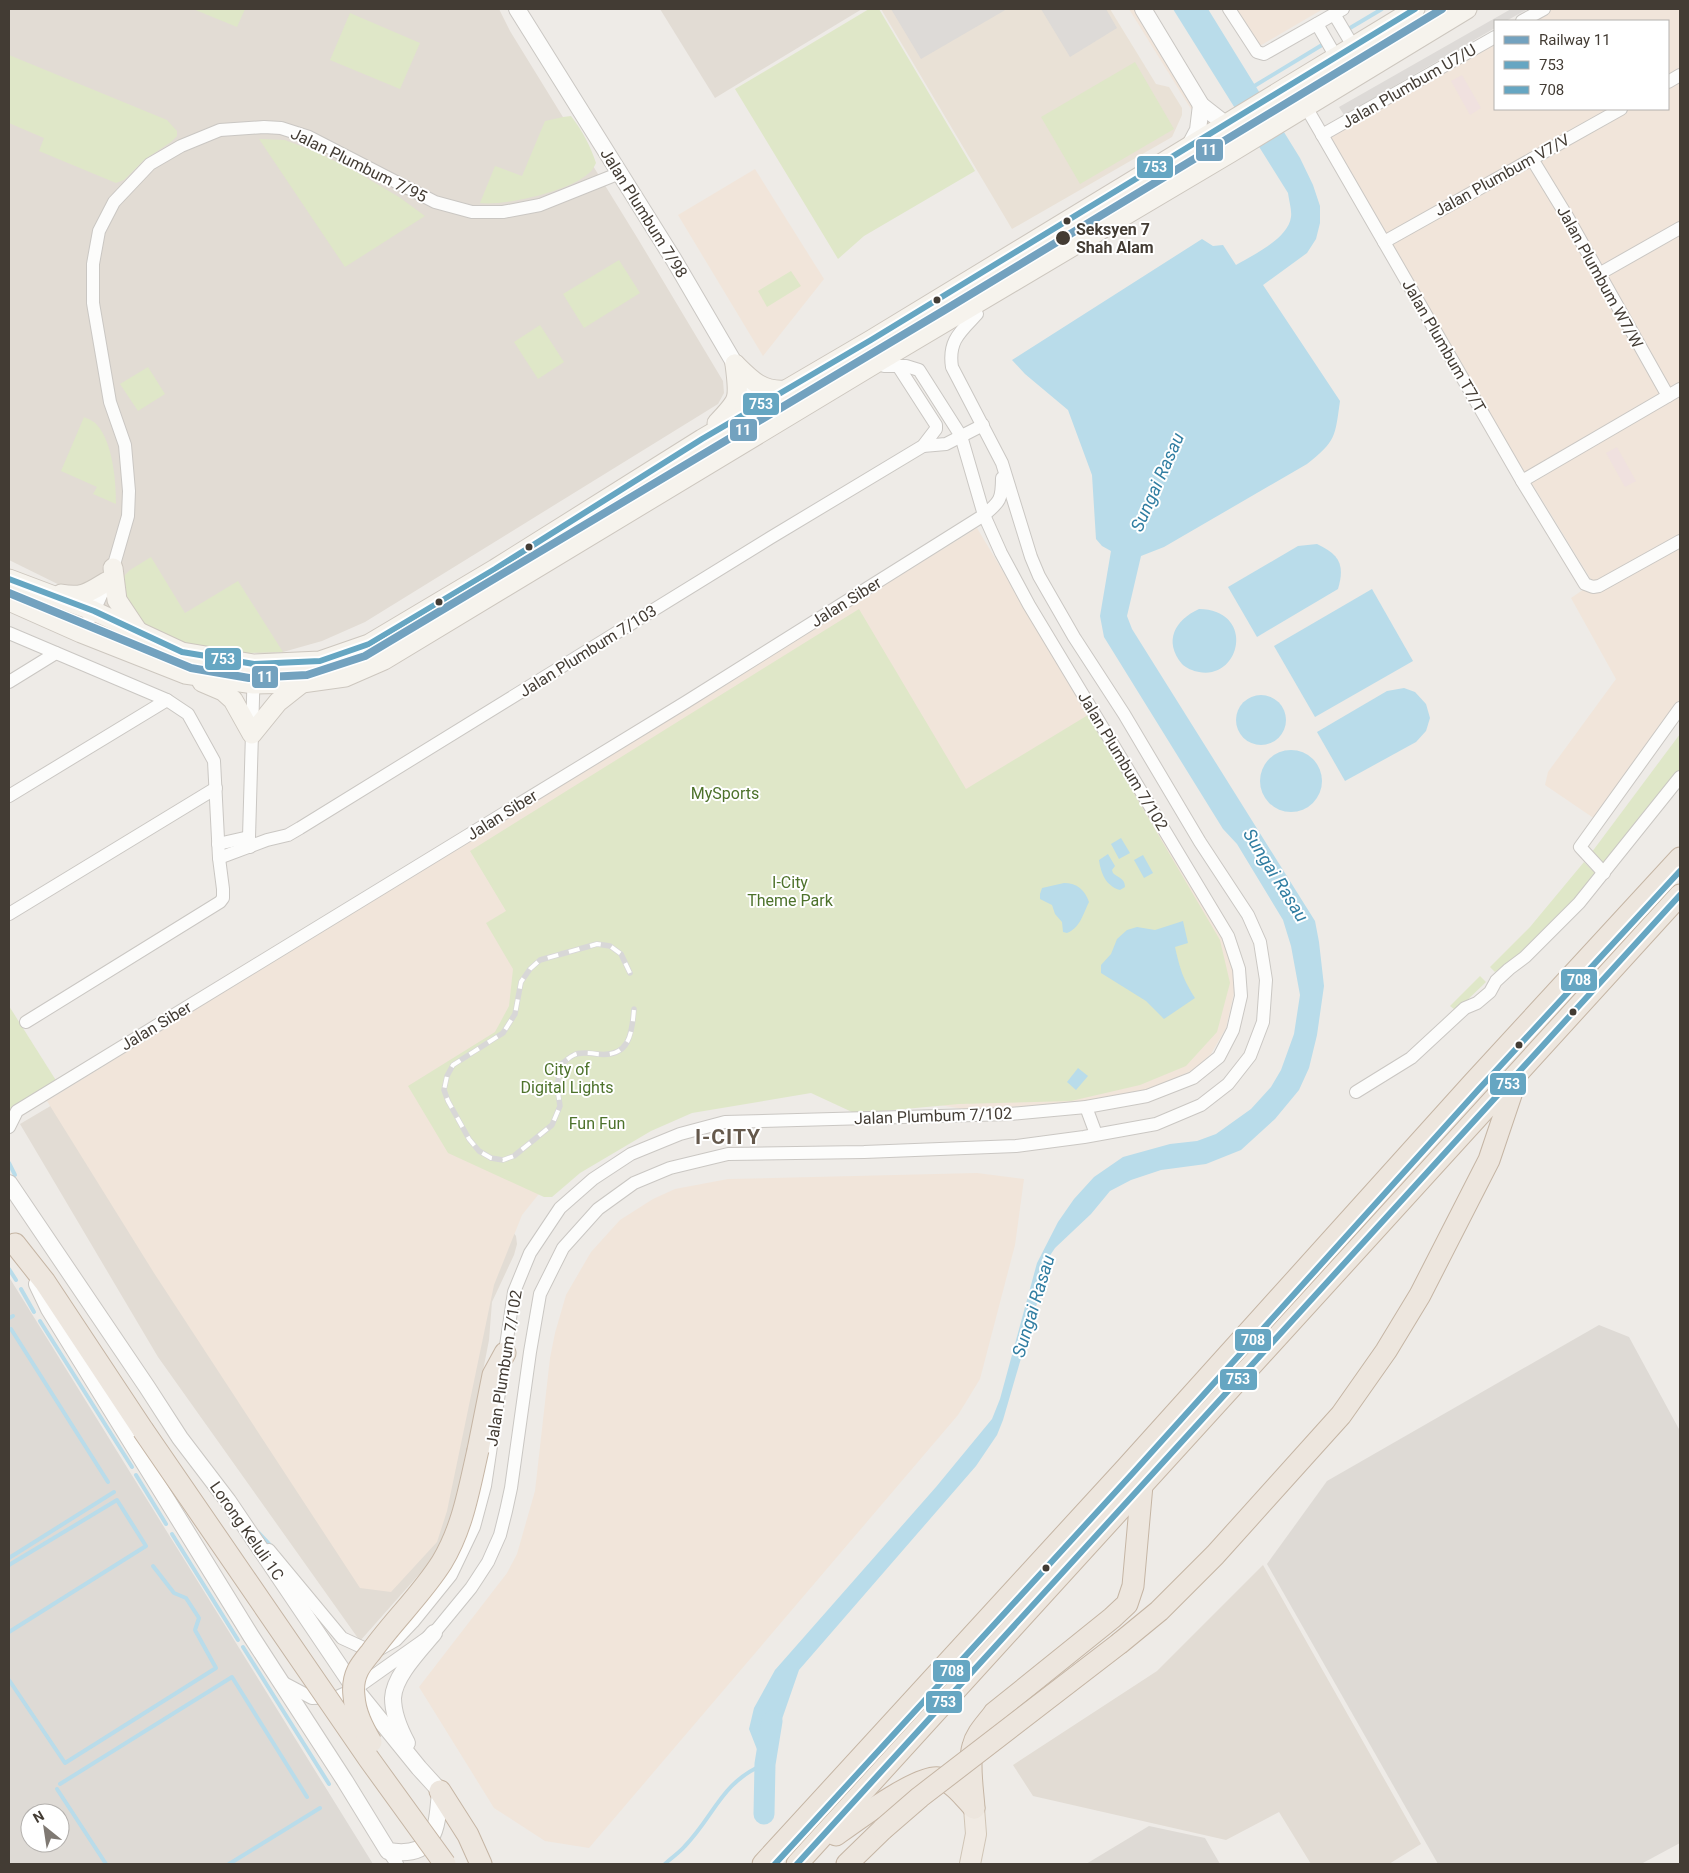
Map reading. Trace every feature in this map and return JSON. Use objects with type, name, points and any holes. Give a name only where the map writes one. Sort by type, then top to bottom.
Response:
[{"type":"highway","points":[[763,1864],[1126,1468],[1473,1083],[1680,858]]},
{"type":"highway","points":[[799,1862],[1680,895]]},
{"type":"highway","points":[[846,1864],[920,1797],[1159,1611],[1215,1555],[1341,1415],[1386,1351],[1420,1296],[1489,1160],[1518,1072]]},
{"type":"highway","points":[[12,1238],[45,1282],[143,1430],[370,1759],[445,1864]]},
{"type":"highway","points":[[454,1864],[410,1796],[372,1744],[356,1709],[354,1682],[358,1670],[379,1640],[424,1586],[441,1563],[452,1543],[463,1515],[493,1375],[504,1353]]},
{"type":"highway","points":[[974,1808],[971,1774],[973,1746],[981,1730],[994,1713],[1112,1618],[1126,1604],[1134,1586],[1142,1485]]},
{"type":"highway","points":[[799,1862],[866,1813],[910,1786],[929,1779],[939,1778],[958,1789],[974,1808]]},
{"type":"highway","points":[[440,1791],[468,1834],[481,1864]]},
{"type":"main road","points":[[686,478],[702,458],[763,412],[786,390],[1414,9]]},
{"type":"main road","points":[[15,582],[94,611],[182,652],[254,664],[320,661],[368,644],[495,569],[702,438],[837,377],[888,364],[1467,9]]},
{"type":"main road","points":[[183,673],[254,684],[302,683],[345,677],[384,660],[839,385],[888,364],[1180,194],[1237,149]]},
{"type":"main road","points":[[735,364],[755,384],[776,391],[786,390]]},
{"type":"main road","points":[[702,438],[734,406],[738,393],[735,364]]},
{"type":"main road","points":[[15,582],[72,596],[85,595],[109,575],[117,600],[139,633]]},
{"type":"main road","points":[[9,601],[81,633],[183,673],[223,691],[233,700],[252,734],[278,702],[302,683]]},
{"type":"main road","points":[[970,1864],[976,1834],[974,1808]]},
{"type":"street","name":"Jalan Plumbum 7/98","points":[[517,9],[674,260],[763,412]]},
{"type":"street","points":[[1143,9],[1201,104],[1226,122]]},
{"type":"street","points":[[1229,9],[1256,52],[1264,54],[1339,11],[1353,46]]},
{"type":"street","points":[[1524,20],[1544,9]]},
{"type":"street","points":[[1317,24],[1336,57]]},
{"type":"street","name":"Jalan Plumbum U7/U","points":[[1322,135],[1494,38]]},
{"type":"street","points":[[1669,81],[1680,75]]},
{"type":"street","points":[[1190,145],[1198,130],[1201,104]]},
{"type":"street","name":"Jalan Plumbum T7/T","points":[[1300,110],[1322,135],[1522,481],[1585,584],[1593,588],[1599,586],[1680,541]]},
{"type":"street","name":"Jalan Plumbum V7/V","points":[[1384,242],[1619,110]]},
{"type":"street","name":"Jalan Plumbum 7/95","points":[[81,633],[94,611],[109,575],[128,516],[129,491],[125,445],[110,402],[93,303],[93,264],[99,231],[114,202],[150,164],[181,146],[220,130],[264,127],[281,128],[309,137],[435,202],[472,212],[503,212],[540,205],[620,173]]},
{"type":"street","name":"Jalan Plumbum W7/W","points":[[1532,159],[1668,396]]},
{"type":"street","points":[[1599,274],[1680,228]]},
{"type":"street","name":"Jalan Plumbum 7/102","points":[[280,1681],[312,1698],[337,1697],[355,1689],[434,1633],[471,1588],[488,1562],[500,1535],[511,1488],[540,1294],[563,1248],[598,1209],[634,1184],[670,1168],[728,1154],[965,1149],[1035,1144],[1156,1124],[1201,1105],[1228,1084],[1250,1056],[1263,1022],[1266,980],[1260,942],[1248,915],[1200,842],[1124,714],[1074,637],[1030,557],[1002,463],[952,367],[950,358],[954,340],[976,314]]},
{"type":"street","points":[[888,364],[936,425],[936,430],[923,446]]},
{"type":"street","name":"Jalan Plumbum 7/102","points":[[228,1500],[342,1638],[366,1649],[380,1649],[396,1640],[451,1575],[474,1527],[485,1486],[514,1292],[530,1253],[560,1208],[594,1179],[631,1154],[680,1134],[725,1122],[1010,1114],[1086,1108],[1147,1096],[1193,1078],[1219,1057],[1233,1030],[1241,996],[1239,969],[1228,936],[1029,605],[1001,553],[984,515],[961,436],[919,370],[888,364]]},
{"type":"street","points":[[1522,481],[1680,389]]},
{"type":"street","points":[[923,446],[946,444],[983,425]]},
{"type":"street","name":"Jalan Plumbum 7/103","points":[[249,842],[288,835],[300,828],[770,538],[923,446]]},
{"type":"street","name":"Jalan Siber","points":[[9,1128],[17,1111],[686,702],[984,515],[999,503],[1002,495],[1002,463]]},
{"type":"street","points":[[9,633],[167,700],[188,714],[214,762],[219,858],[224,889],[223,898],[220,902],[26,1022]]},
{"type":"street","points":[[9,682],[56,653]]},
{"type":"street","points":[[249,842],[254,664]]},
{"type":"street","points":[[9,796],[167,700]]},
{"type":"street","points":[[1604,873],[1580,847],[1680,708]]},
{"type":"street","points":[[1356,1092],[1411,1058],[1432,1041],[1460,1012],[1477,1003],[1490,992],[1496,982],[1509,969],[1525,957],[1555,928],[1604,873],[1680,777]]},
{"type":"street","points":[[9,914],[216,788]]},
{"type":"street","points":[[218,844],[249,842]]},
{"type":"street","points":[[219,858],[249,842]]},
{"type":"street","points":[[1086,1108],[1096,1134]]},
{"type":"street","name":"Lorong Keluli 1C","points":[[9,1183],[180,1438],[228,1500],[355,1689],[440,1791]]},
{"type":"street","points":[[12,1238],[49,1309],[392,1858],[401,1853],[414,1852],[432,1837]]},
{"type":"street","points":[[419,1768],[398,1725],[393,1698],[401,1675],[434,1633]]},
{"type":"street","points":[[431,1864],[432,1837],[437,1823],[440,1791]]},
{"type":"shaded area","points":[[9,9],[499,9],[510,31],[723,381],[724,393],[718,404],[365,622],[322,641],[283,652],[264,654],[169,639],[9,560]]},
{"type":"shaded area","points":[[660,9],[862,9],[715,98]]},
{"type":"shaded area","points":[[881,9],[1110,9],[1156,84],[1169,87],[1182,108],[1182,115],[1172,137],[1012,229]]},
{"type":"shaded area","points":[[891,9],[1007,9],[921,59]]},
{"type":"shaded area","points":[[1041,9],[1106,9],[1117,28],[1070,57]]},
{"type":"shaded area","points":[[1129,9],[1151,9],[1207,99],[1191,109]]},
{"type":"shaded area","points":[[1234,9],[1323,9],[1258,47]]},
{"type":"shaded area","points":[[1511,9],[1528,9],[1508,20],[1494,20],[1494,29],[1344,115],[1339,107]]},
{"type":"shaded area","points":[[1553,9],[1680,9],[1680,699],[1595,819],[1545,785],[1548,772],[1616,679],[1571,598],[1593,583],[1490,415],[1329,137],[1494,43],[1494,110],[1669,110],[1669,20],[1533,20]]},
{"type":"shaded area","points":[[1462,75],[1481,108],[1470,115],[1451,81]]},
{"type":"shaded area","points":[[755,169],[824,279],[763,356],[678,215]]},
{"type":"shaded area","points":[[1617,447],[1636,481],[1625,487],[1606,453]]},
{"type":"shaded area","points":[[977,528],[1224,940],[1233,970],[1234,993],[1226,1028],[1211,1054],[1193,1070],[1151,1089],[1099,1100],[1050,1105],[963,1109],[858,1091],[824,1078],[697,1098],[550,1180],[522,1215],[494,1285],[447,1511],[437,1542],[391,1592],[360,1588],[154,1273],[47,1101]]},
{"type":"shaded area","points":[[282,969],[512,1231],[516,1236],[517,1244],[514,1255],[492,1302],[489,1340],[455,1515],[445,1545],[360,1641],[158,1357],[20,1124]]},
{"type":"shaded area","points":[[977,1173],[1024,1179],[1015,1245],[980,1379],[958,1415],[589,1848],[545,1841],[494,1808],[419,1687],[507,1573],[517,1554],[535,1491],[550,1358],[555,1333],[566,1295],[591,1252],[620,1220],[653,1199],[675,1189],[728,1179]]},
{"type":"shaded area","points":[[9,1277],[373,1864],[9,1864]]},
{"type":"shaded area","points":[[1599,1325],[1629,1337],[1680,1431],[1680,1843],[1641,1864],[1438,1864],[1267,1564],[1327,1481]]},
{"type":"shaded area","points":[[1263,1565],[1421,1844],[1389,1864],[1311,1864],[1279,1812],[1226,1840],[1033,1796],[1013,1765],[1157,1671]]},
{"type":"shaded area","points":[[1149,1826],[1205,1838],[1220,1864],[1086,1864]]},
{"type":"green space","points":[[193,9],[245,9],[237,27]]},
{"type":"green space","points":[[869,9],[879,9],[975,171],[864,236],[838,259],[735,89]]},
{"type":"green space","points":[[350,13],[420,43],[400,89],[330,60]]},
{"type":"green space","points":[[9,55],[167,120],[177,131],[177,136],[144,160],[124,180],[116,183],[39,151],[44,138],[9,123]]},
{"type":"green space","points":[[1135,62],[1174,129],[1080,184],[1041,117]]},
{"type":"green space","points":[[571,116],[592,151],[596,163],[590,172],[568,186],[537,196],[505,202],[480,203],[495,166],[522,176],[545,121]]},
{"type":"green space","points":[[259,139],[285,140],[316,152],[353,170],[399,197],[425,216],[345,267]]},
{"type":"green space","points":[[619,260],[640,293],[584,328],[563,294]]},
{"type":"green space","points":[[791,271],[801,286],[767,307],[758,291]]},
{"type":"green space","points":[[540,325],[564,362],[538,379],[514,342]]},
{"type":"green space","points":[[148,367],[165,394],[138,411],[120,384]]},
{"type":"green space","points":[[84,417],[96,424],[107,442],[114,474],[116,504],[93,494],[97,487],[61,471]]},
{"type":"green space","points":[[151,557],[185,613],[238,581],[283,652],[241,653],[169,639],[133,618],[125,604],[122,578],[130,570]]},
{"type":"green space","name":"I-City Theme Park","points":[[859,609],[966,789],[1088,715],[1220,940],[1230,983],[1217,1032],[1186,1066],[1140,1085],[1071,1101],[959,1104],[861,1113],[852,1112],[811,1093],[692,1113],[651,1131],[580,1173],[552,1197],[544,1197],[448,1153],[408,1086],[495,1032],[509,1006],[513,969],[486,923],[506,911],[470,851]]},
{"type":"green space","points":[[1680,734],[1680,770],[1602,866],[1589,856]]},
{"type":"green space","points":[[1584,862],[1596,874],[1542,936],[1495,972],[1490,967],[1530,927]]},
{"type":"green space","points":[[1480,976],[1486,982],[1459,1008],[1454,1009],[1450,1006]]},
{"type":"green space","points":[[9,1006],[57,1082],[10,1111],[9,1111]]},
{"type":"water","points":[[1173,9],[1208,9],[1300,158],[1313,185],[1320,206],[1320,223],[1316,239],[1307,253],[1263,285],[1340,401],[1335,431],[1329,443],[1324,450],[1307,464],[1164,547],[1141,556],[1127,616],[1132,629],[1315,921],[1324,986],[1317,1035],[1309,1068],[1299,1090],[1275,1119],[1241,1150],[1206,1164],[1161,1170],[1131,1180],[1110,1191],[1091,1214],[1055,1248],[1049,1257],[1003,1420],[997,1435],[976,1466],[799,1670],[773,1745],[758,1752],[749,1729],[754,1708],[775,1670],[936,1487],[992,1419],[1000,1399],[1037,1263],[1058,1222],[1074,1199],[1094,1177],[1123,1157],[1170,1144],[1197,1141],[1216,1134],[1251,1109],[1271,1087],[1281,1070],[1294,1034],[1300,995],[1291,946],[1283,920],[1237,844],[1223,829],[1104,637],[1100,616],[1111,551],[1102,546],[1096,539],[1092,475],[1068,410],[1025,374],[1012,360],[1202,239],[1213,246],[1223,245],[1236,265],[1277,239],[1288,225],[1291,217],[1291,208],[1288,193]]},
{"type":"water","points":[[1317,544],[1331,552],[1339,562],[1341,573],[1338,589],[1257,637],[1228,587],[1298,546]]},
{"type":"water","points":[[1372,589],[1413,661],[1315,717],[1274,646]]},
{"type":"water","points":[[1199,609],[1217,612],[1229,620],[1235,631],[1236,644],[1232,656],[1225,666],[1213,672],[1199,672],[1186,667],[1176,655],[1173,647],[1174,632],[1178,625]]},
{"type":"water","points":[[1404,688],[1415,692],[1426,704],[1430,718],[1426,731],[1416,742],[1345,781],[1317,732],[1387,691]]},
{"type":"water","points":[[1266,695],[1279,702],[1285,710],[1285,730],[1279,738],[1271,744],[1256,745],[1243,738],[1237,730],[1236,715],[1243,702],[1251,696]]},
{"type":"water","points":[[1291,750],[1303,753],[1313,759],[1319,769],[1322,781],[1319,793],[1313,803],[1303,809],[1291,812],[1279,809],[1269,803],[1263,793],[1260,781],[1263,769],[1269,759],[1279,753]]},
{"type":"water","points":[[1121,838],[1130,853],[1119,859],[1111,844]]},
{"type":"water","points":[[1108,854],[1115,866],[1112,870],[1113,873],[1123,880],[1125,884],[1125,887],[1120,890],[1111,886],[1101,870],[1099,860]]},
{"type":"water","points":[[1143,855],[1153,873],[1144,878],[1134,860]]},
{"type":"water","points":[[1064,883],[1073,884],[1080,888],[1089,902],[1078,924],[1067,933],[1063,932],[1062,922],[1055,914],[1052,905],[1040,899],[1042,888]]},
{"type":"water","points":[[1183,921],[1188,943],[1175,947],[1182,974],[1195,998],[1164,1019],[1146,1001],[1101,973],[1101,965],[1111,954],[1117,939],[1127,930],[1137,927],[1155,930]]},
{"type":"water","points":[[1078,1068],[1088,1076],[1076,1090],[1067,1082]]},
{"type":"waterway","points":[[1350,28],[1382,9]]},
{"type":"waterway","points":[[1251,88],[1322,45]]},
{"type":"waterway","points":[[9,1163],[15,1175]]},
{"type":"waterway","points":[[9,1269],[16,1280]]},
{"type":"waterway","points":[[21,1289],[34,1312]]},
{"type":"waterway","points":[[9,1318],[13,1316]]},
{"type":"waterway","points":[[40,1321],[132,1467]]},
{"type":"waterway","points":[[11,1329],[108,1482]]},
{"type":"waterway","points":[[136,1475],[166,1524]]},
{"type":"waterway","points":[[9,1558],[114,1492]]},
{"type":"waterway","points":[[9,1565],[117,1500],[146,1546],[9,1632]]},
{"type":"waterway","points":[[258,1532],[272,1547]]},
{"type":"waterway","points":[[172,1534],[238,1640]]},
{"type":"waterway","points":[[9,1680],[65,1763],[216,1668],[195,1630],[199,1618],[186,1598],[174,1593],[153,1566]]},
{"type":"waterway","points":[[243,1647],[329,1784]]},
{"type":"waterway","points":[[60,1784],[232,1677],[307,1797]]},
{"type":"waterway","name":"Sungai Rasau","points":[[764,1814],[765,1764],[772,1721]]},
{"type":"waterway","points":[[665,1864],[683,1849],[728,1790],[750,1771],[765,1764]]},
{"type":"waterway","points":[[57,1789],[106,1864]]},
{"type":"waterway","points":[[229,1864],[320,1808]]},
{"type":"railway","points":[[630,973],[621,954],[610,946],[597,944],[540,960],[530,969],[521,982],[515,1014],[503,1033],[453,1065],[447,1076],[444,1090],[448,1101],[469,1139],[479,1151],[491,1158],[503,1160],[514,1156],[552,1125],[560,1106],[557,1086],[561,1064],[576,1054],[608,1054],[622,1048],[630,1036],[634,1009]]},
{"type":"rail line","name":"11","points":[[9,593],[191,668],[249,678],[307,675],[365,656],[943,311],[1442,9]]},
{"type":"transit line","name":"753","points":[[9,579],[94,611],[182,652],[254,664],[320,661],[369,644],[495,569],[702,439],[871,340],[1415,9]]},
{"type":"transit line","name":"708","points":[[775,1864],[1132,1474],[1479,1089],[1680,871]]},
{"type":"transit line","name":"753","points":[[797,1864],[1680,895]]},
{"type":"place","name":"Seksyen 7 Shah Alam","points":[[1063,238]]},
{"type":"district","name":"I-CITY","points":[[728,1137]]},
{"type":"park label","name":"MySports","points":[[725,793]]},
{"type":"park label","name":"City of Digital Lights","points":[[567,1078]]},
{"type":"park label","name":"Fun Fun","points":[[597,1123]]}]
